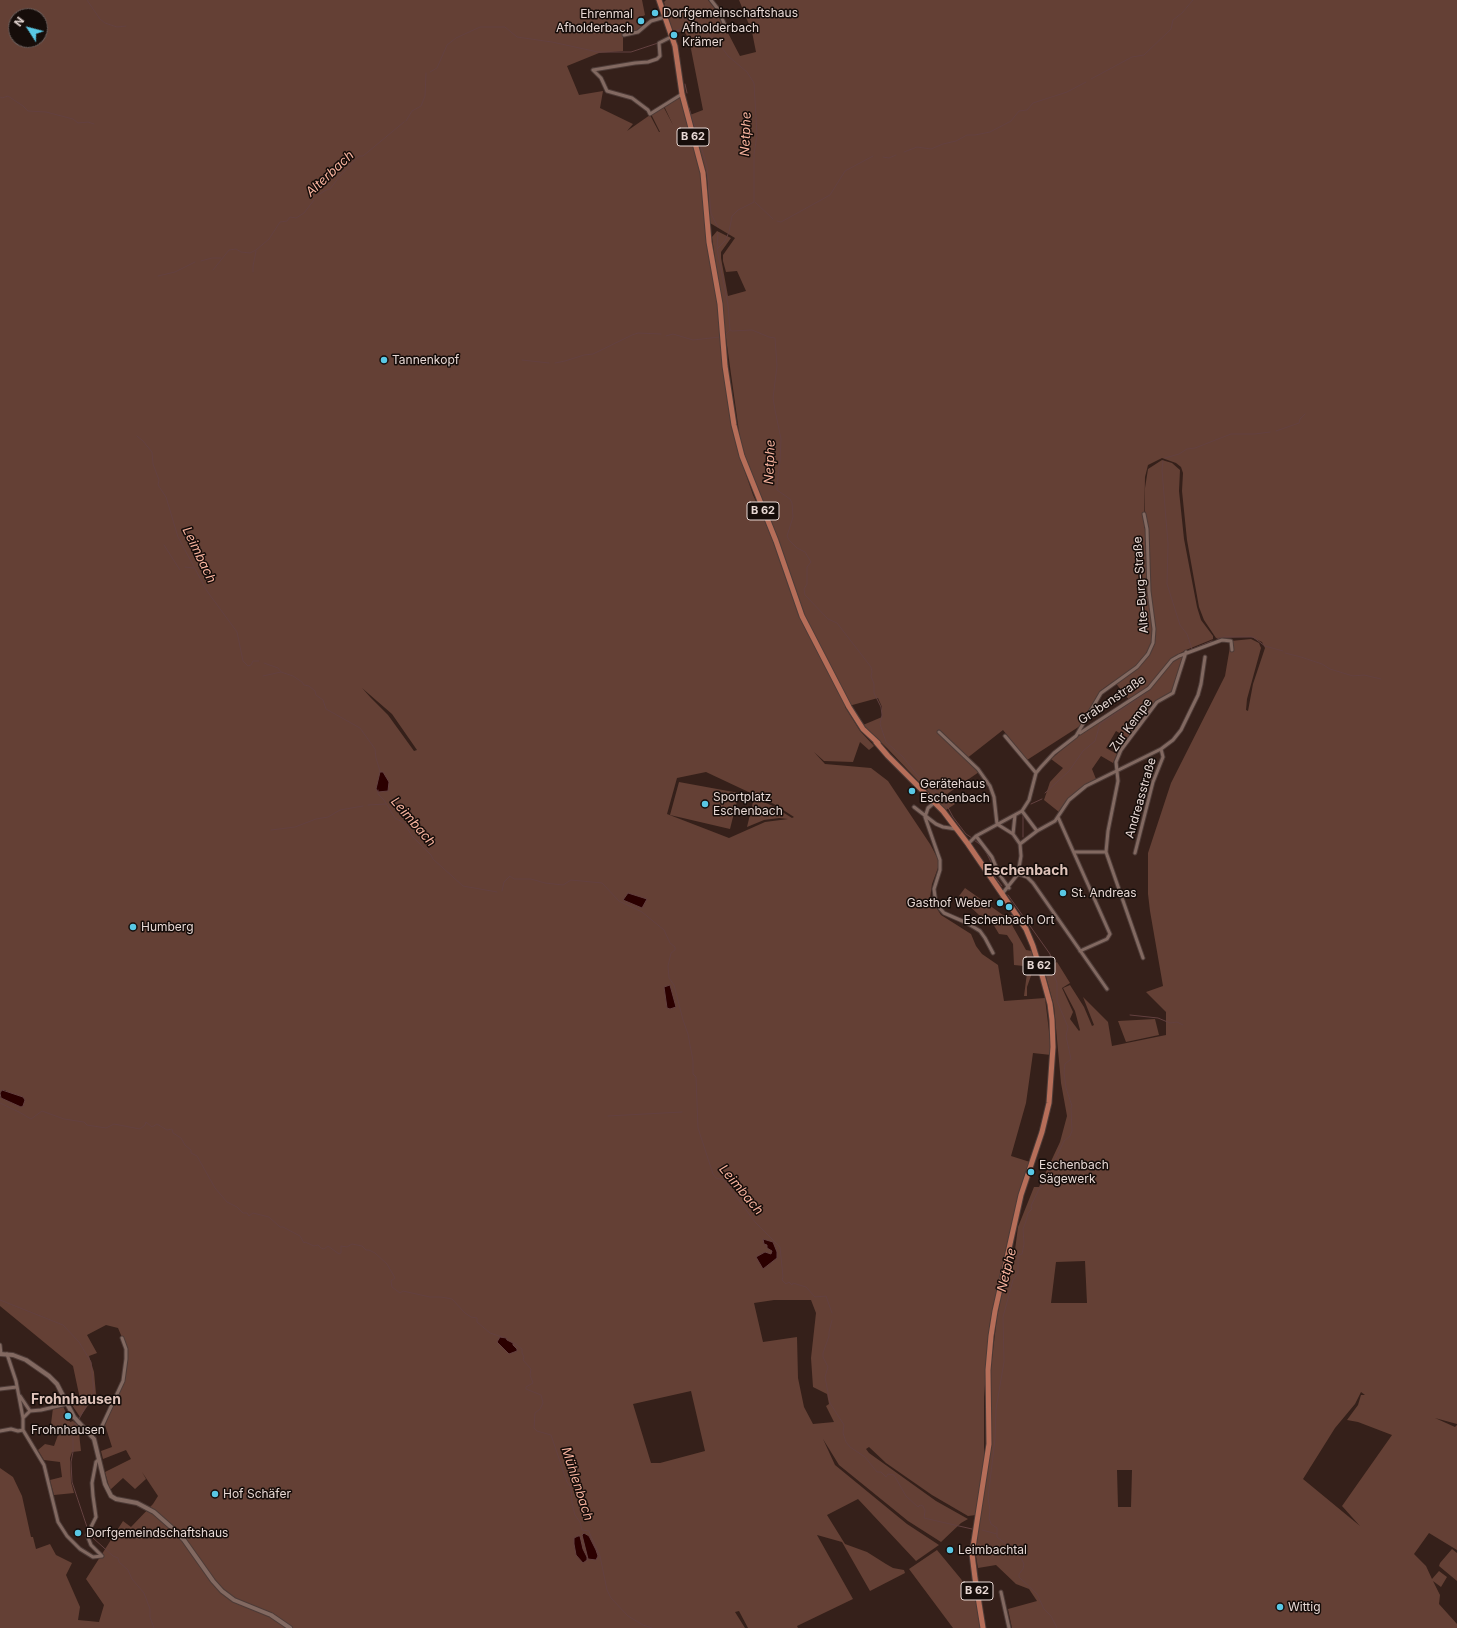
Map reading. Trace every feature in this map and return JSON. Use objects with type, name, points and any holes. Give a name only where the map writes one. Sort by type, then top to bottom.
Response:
[{"type":"main road","name":"B 62","points":[[660,0],[677,60],[682,94],[703,173],[710,242],[719,297],[725,366],[734,425],[742,456],[776,541],[802,616],[849,707],[863,729],[892,755],[904,772],[935,802],[969,843],[1026,929],[1033,946],[1050,1004],[1053,1047],[1049,1103],[1047,1114],[1021,1195],[999,1291],[991,1336],[988,1370],[989,1444],[972,1554],[983,1628]]},
{"type":"street","points":[[711,0],[720,12],[727,30]]},
{"type":"street","points":[[624,35],[638,32],[651,21],[665,17]]},
{"type":"street","points":[[671,37],[660,43],[660,56],[657,60],[593,70],[601,78],[607,91],[632,98],[648,110],[650,114],[682,94]]},
{"type":"street","name":"Alte-Burg-Straße","points":[[1022,811],[1029,800],[1036,773],[1054,753],[1076,736],[1101,693],[1144,661],[1153,643],[1154,624],[1149,591],[1147,529],[1144,514]]},
{"type":"street","name":"Grabenstraße","points":[[1076,736],[1149,688],[1172,660],[1186,652],[1219,640],[1227,639],[1232,642],[1232,650]]},
{"type":"street","name":"Zur Kempe","points":[[1106,852],[1108,831],[1118,781],[1116,762],[1129,739],[1156,702],[1173,693],[1186,652]]},
{"type":"street","points":[[1020,844],[1037,831],[1052,823],[1058,817],[1069,800],[1086,786],[1161,749],[1177,735],[1191,712],[1201,684],[1205,657]]},
{"type":"street","points":[[939,732],[978,769],[989,784],[994,797],[997,824]]},
{"type":"street","points":[[1005,736],[1036,773]]},
{"type":"street","name":"Andreasstraße","points":[[1135,853],[1152,782],[1163,757],[1161,749]]},
{"type":"street","points":[[935,802],[928,808],[925,817],[940,860],[940,870],[934,889],[936,904],[944,914],[967,922],[980,931],[993,953]]},
{"type":"street","points":[[914,807],[925,817],[943,827],[956,829]]},
{"type":"street","points":[[969,843],[975,837],[1022,811],[1037,831]]},
{"type":"street","points":[[1013,834],[1015,815]]},
{"type":"street","points":[[1058,817],[1110,934],[1107,938],[1080,951]]},
{"type":"street","points":[[997,824],[1013,834],[1020,844],[1018,874],[1009,888],[1002,894]]},
{"type":"street","points":[[975,837],[992,857],[999,874],[1009,888]]},
{"type":"street","points":[[1074,852],[1106,852],[1143,958]]},
{"type":"street","points":[[1018,874],[1027,877],[1033,883],[1107,989]]},
{"type":"street","points":[[92,1435],[102,1426],[123,1382],[126,1349],[122,1338]]},
{"type":"street","points":[[0,1344],[1,1354],[7,1354],[26,1360],[57,1384],[78,1421],[94,1438],[105,1484],[111,1496],[116,1499],[137,1503],[154,1512],[172,1526],[222,1591],[234,1600],[271,1615],[290,1628]]},
{"type":"street","points":[[7,1354],[17,1387],[23,1418],[23,1430],[44,1465],[58,1522],[80,1549],[93,1557],[102,1556],[89,1541],[87,1535],[96,1517],[92,1483],[96,1462],[99,1459]]},
{"type":"street","points":[[0,1389],[17,1387]]},
{"type":"street","points":[[18,1394],[30,1411]]},
{"type":"street","points":[[23,1418],[30,1411],[67,1404]]},
{"type":"street","points":[[0,1431],[11,1429],[18,1431],[23,1430]]},
{"type":"street","points":[[1001,1592],[1009,1628]]},
{"type":"shaded area","points":[[0,0],[642,0],[645,15],[641,17],[643,26],[623,36],[623,51],[599,53],[567,66],[579,95],[603,91],[600,108],[633,124],[627,131],[650,115],[660,132],[651,114],[663,106],[673,125],[664,106],[680,96],[700,170],[703,187],[705,229],[719,312],[735,437],[753,495],[778,550],[781,547],[758,493],[741,446],[712,237],[717,231],[731,238],[721,252],[728,296],[746,291],[737,271],[726,272],[723,261],[723,255],[735,238],[710,223],[707,176],[690,115],[703,110],[689,39],[684,31],[673,33],[664,2],[666,0],[708,0],[716,10],[740,56],[756,52],[752,32],[739,0],[1457,0],[1457,1424],[1435,1418],[1455,1427],[1457,1425],[1457,1550],[1429,1533],[1414,1554],[1426,1566],[1432,1579],[1439,1571],[1447,1577],[1441,1587],[1433,1581],[1440,1595],[1439,1604],[1457,1624],[1457,1628],[1012,1628],[1008,1609],[1037,1601],[1029,1589],[1016,1584],[996,1565],[978,1568],[976,1556],[978,1529],[992,1436],[990,1376],[997,1317],[1003,1288],[1012,1273],[1018,1227],[1034,1187],[1039,1187],[1060,1142],[1067,1116],[1061,1083],[1054,1006],[1044,969],[1057,962],[1070,983],[1062,988],[1073,1012],[1070,1019],[1079,1031],[1075,1011],[1063,988],[1070,985],[1084,1007],[1092,1026],[1094,1025],[1083,997],[1108,1022],[1112,1046],[1166,1035],[1166,1012],[1146,992],[1163,986],[1148,894],[1148,853],[1171,783],[1225,676],[1231,641],[1251,639],[1259,643],[1261,648],[1247,699],[1246,710],[1248,711],[1253,684],[1265,648],[1262,642],[1251,637],[1216,638],[1204,620],[1199,607],[1187,540],[1182,491],[1183,473],[1181,467],[1176,463],[1162,458],[1148,465],[1145,477],[1144,528],[1148,529],[1145,511],[1145,488],[1148,469],[1162,460],[1172,463],[1180,470],[1179,491],[1184,539],[1197,607],[1201,620],[1213,636],[1213,639],[1175,656],[1168,662],[1147,689],[1130,701],[1114,681],[1100,691],[1080,726],[1027,760],[1003,730],[966,759],[979,772],[947,794],[955,804],[946,810],[863,725],[882,717],[882,707],[878,698],[845,707],[860,731],[874,746],[869,750],[860,742],[853,762],[824,761],[814,752],[825,764],[871,768],[888,781],[930,844],[938,859],[939,865],[932,884],[930,898],[941,915],[971,934],[976,946],[982,954],[998,965],[1004,1001],[1045,998],[1051,1048],[1051,1055],[1033,1053],[1026,1103],[1011,1156],[1030,1162],[1018,1202],[990,1322],[984,1397],[984,1465],[976,1515],[968,1516],[932,1495],[886,1463],[869,1447],[866,1449],[869,1453],[936,1501],[968,1519],[961,1523],[941,1542],[908,1521],[839,1465],[823,1439],[835,1465],[907,1524],[939,1545],[916,1561],[858,1499],[827,1515],[845,1544],[867,1552],[893,1568],[904,1570],[905,1573],[870,1591],[842,1542],[817,1535],[853,1599],[797,1626],[798,1628],[748,1628],[739,1611],[735,1612],[745,1628],[0,1628],[0,1468],[13,1477],[22,1496],[31,1537],[33,1537],[36,1549],[50,1544],[56,1555],[72,1563],[66,1575],[80,1607],[78,1620],[99,1622],[104,1605],[86,1579],[123,1521],[131,1527],[153,1504],[158,1496],[142,1472],[146,1479],[135,1489],[123,1478],[110,1490],[105,1472],[131,1459],[126,1450],[103,1459],[101,1451],[112,1447],[105,1425],[126,1375],[127,1349],[118,1328],[106,1325],[87,1335],[97,1353],[89,1356],[94,1372],[96,1394],[80,1417],[68,1399],[80,1399],[73,1366],[0,1306],[0,1097],[21,1107],[23,1097],[10,1094],[5,1090],[2,1090],[0,1093]],"holes":[[[362,688],[392,714],[417,750],[414,751],[388,715]],[[706,772],[774,804],[794,817],[792,818],[773,806],[754,798],[747,827],[764,820],[779,818],[788,819],[765,822],[729,838],[667,814],[677,778]],[[1085,1261],[1087,1303],[1051,1303],[1056,1262]],[[774,1300],[811,1300],[816,1313],[811,1358],[813,1387],[827,1394],[829,1404],[826,1406],[834,1422],[813,1424],[804,1407],[798,1378],[797,1337],[763,1342],[754,1303]],[[691,1391],[705,1451],[660,1463],[651,1463],[633,1404]],[[1361,1392],[1365,1395],[1361,1395],[1358,1405],[1347,1420],[1358,1422],[1392,1435],[1342,1506],[1360,1526],[1303,1479],[1335,1428],[1355,1404]],[[1117,1470],[1132,1470],[1131,1507],[1118,1507]]]},
{"type":"shaded area","points":[[1185,654],[1172,692],[1155,701],[1128,738],[1116,731],[1106,748],[1117,754],[1113,763],[1101,756],[1092,769],[1096,779],[1086,785],[1059,812],[1044,800],[1050,782],[1063,768],[1051,759],[1077,737],[1150,689],[1173,661]]},
{"type":"shaded area","points":[[380,772],[383,772],[389,782],[388,791],[378,792],[376,789]]},
{"type":"shaded area","name":"Sportplatz Eschenbach","points":[[679,782],[739,793],[730,829],[670,815]]},
{"type":"shaded area","points":[[965,888],[1003,915],[1014,915],[1017,921],[1012,925],[1026,950],[1032,951],[1038,973],[1032,973],[1027,987],[1027,996],[1024,996],[1027,973],[1024,966],[1014,965],[1013,944],[1007,935],[999,934],[990,919],[979,915],[959,896]]},
{"type":"shaded area","points":[[628,893],[647,899],[642,908],[623,900]]},
{"type":"shaded area","points":[[670,985],[676,1007],[670,1009],[667,1008],[664,987]]},
{"type":"shaded area","points":[[1155,1019],[1159,1035],[1126,1042],[1118,1021]]},
{"type":"shaded area","points":[[2,1090],[23,1097],[25,1100],[23,1106],[21,1107],[1,1098],[0,1093]]},
{"type":"shaded area","points":[[763,1239],[773,1242],[777,1252],[777,1258],[763,1269],[756,1257],[765,1252],[771,1254],[772,1251],[767,1248],[767,1245],[764,1244]]},
{"type":"shaded area","points":[[500,1337],[506,1338],[513,1343],[517,1351],[509,1354],[497,1342]]},
{"type":"shaded area","points":[[63,1406],[70,1422],[73,1421],[85,1431],[79,1433],[81,1451],[72,1452],[70,1458],[71,1482],[74,1493],[54,1495],[50,1480],[62,1477],[60,1462],[44,1460],[38,1450],[45,1444],[54,1446],[58,1435],[50,1432],[53,1408]]},
{"type":"shaded area","points":[[584,1533],[589,1536],[596,1550],[598,1556],[596,1560],[588,1559],[582,1535]]},
{"type":"shaded area","points":[[580,1536],[583,1549],[587,1557],[587,1560],[583,1563],[576,1555],[574,1538]]},
{"type":"shaded area","points":[[1452,1549],[1457,1553],[1457,1581],[1439,1566]]},
{"type":"shaded area","points":[[937,1550],[961,1579],[976,1602],[981,1628],[953,1628],[909,1569]]},
{"type":"waterway","points":[[87,0],[100,19],[105,23],[117,27],[126,26]]},
{"type":"waterway","points":[[1091,79],[1132,57],[1144,55],[1171,29],[1173,20],[1182,13],[1193,0]]},
{"type":"waterway","name":"Netphe","points":[[663,4],[676,15],[695,24],[717,41],[728,56],[747,72],[754,83],[757,135],[754,154],[754,202],[738,210],[732,216],[729,232],[725,241],[717,249],[728,305],[730,330],[752,330],[775,338],[777,366],[773,398],[781,439],[777,490],[790,499],[792,503],[793,517],[787,536],[797,548],[805,552],[811,562],[807,567],[807,584],[804,589],[805,595],[828,619],[837,623],[871,667],[874,693],[881,707],[882,715],[880,724],[886,742],[903,757],[917,775],[943,798],[953,817],[966,834],[972,838]]},
{"type":"waterway","name":"Alterbach","points":[[674,31],[694,24]]},
{"type":"waterway","name":"Alterbach","points":[[430,72],[437,68],[447,45],[456,38],[480,27],[505,27],[517,37],[552,42],[598,52],[631,52],[658,43]]},
{"type":"waterway","name":"Alterbach","points":[[406,121],[412,111],[421,106],[425,96],[426,73]]},
{"type":"waterway","points":[[904,152],[917,147],[931,149],[956,141],[967,135],[990,132],[1011,121],[1019,111],[1027,110],[1033,103],[1067,92],[1086,82]]},
{"type":"waterway","points":[[685,84],[687,93]]},
{"type":"waterway","points":[[0,97],[2,98],[8,96],[28,111],[46,112],[73,119],[78,123],[88,122],[94,124]]},
{"type":"waterway","points":[[689,108],[707,166],[711,214],[718,227]]},
{"type":"waterway","name":"Alterbach","points":[[318,195],[330,189],[359,156],[363,156],[404,122]]},
{"type":"waterway","points":[[883,157],[889,158],[896,155]]},
{"type":"waterway","points":[[777,221],[781,222],[830,195],[845,171],[873,156]]},
{"type":"waterway","name":"Alterbach","points":[[213,270],[229,250],[236,249],[241,252],[250,253],[256,250],[269,239],[280,222],[287,221],[290,217],[296,218],[304,213],[314,200]]},
{"type":"waterway","points":[[755,202],[773,219]]},
{"type":"waterway","points":[[717,248],[718,233]]},
{"type":"waterway","points":[[253,272],[256,251]]},
{"type":"waterway","points":[[201,261],[212,258],[221,258]]},
{"type":"waterway","points":[[158,276],[175,272],[195,262]]},
{"type":"waterway","name":"Netphe","points":[[726,334],[730,330]]},
{"type":"waterway","points":[[555,363],[593,354],[638,333],[661,334]]},
{"type":"waterway","points":[[666,336],[673,334],[693,340],[720,337]]},
{"type":"waterway","points":[[522,360],[549,363]]},
{"type":"waterway","points":[[1276,431],[1299,423],[1300,419],[1305,414]]},
{"type":"waterway","points":[[1165,458],[1231,434],[1255,434],[1270,432]]},
{"type":"waterway","name":"Leimbach","points":[[137,436],[152,452],[153,464],[159,480],[158,485],[166,497],[178,537],[207,591],[237,632],[243,661],[248,666],[251,665],[253,661],[259,661]]},
{"type":"waterway","points":[[1163,461],[1162,470],[1168,544],[1167,584],[1180,625],[1187,634],[1192,649]]},
{"type":"waterway","points":[[164,545],[180,570]]},
{"type":"waterway","points":[[185,567],[194,568]]},
{"type":"waterway","points":[[1217,639],[1224,637],[1253,637],[1265,646],[1283,651]]},
{"type":"waterway","points":[[1178,655],[1212,641]]},
{"type":"waterway","points":[[1285,653],[1322,664],[1330,669],[1353,676],[1364,675],[1381,679]]},
{"type":"waterway","name":"Leimbach","points":[[264,663],[278,668],[281,672],[293,676],[304,685],[309,686],[315,691],[316,695],[323,700],[326,709],[360,728],[375,749],[380,771]]},
{"type":"waterway","points":[[263,676],[281,672]]},
{"type":"waterway","points":[[1045,793],[1069,771],[1083,751],[1095,741],[1100,724],[1147,692]]},
{"type":"waterway","name":"Leimbach","points":[[378,790],[378,794],[384,800],[395,818],[404,823],[412,836],[431,855],[433,859],[463,886],[497,892]]},
{"type":"waterway","points":[[1031,804],[1042,799]]},
{"type":"waterway","points":[[368,805],[386,804]]},
{"type":"waterway","points":[[271,830],[295,827],[316,819],[328,817],[340,810],[363,806]]},
{"type":"waterway","points":[[1023,816],[1023,837]]},
{"type":"waterway","name":"Netphe","points":[[974,840],[982,846],[987,854],[995,877],[1002,886]]},
{"type":"waterway","name":"Leimbach","points":[[502,891],[504,882],[510,876],[514,879],[531,879],[545,883],[563,885],[571,880],[602,883],[619,901],[642,912],[664,930],[670,943],[675,947],[675,950],[671,953],[668,966],[669,978],[674,985],[688,1034],[693,1061],[693,1074],[696,1077],[698,1128],[713,1174],[716,1178],[724,1180],[755,1222],[780,1247],[782,1280],[786,1284],[789,1282],[792,1285],[793,1283],[806,1287],[815,1297],[826,1296],[832,1313]]},
{"type":"waterway","name":"Netphe","points":[[1008,895],[1050,954],[1053,972],[1057,983],[1057,1001],[1068,1027],[1066,1036],[1071,1059],[1065,1064],[1064,1073],[1066,1088],[1072,1106],[1072,1131],[1070,1136],[1064,1141],[1042,1187],[1039,1189],[1031,1206],[1032,1209],[1028,1213],[1023,1229],[1024,1244],[1022,1254],[1018,1255],[1018,1273],[1013,1280],[1003,1317],[1004,1362],[996,1409],[995,1439],[988,1498],[990,1510],[989,1518],[991,1524],[997,1528],[997,1537],[1019,1554],[1024,1564],[1019,1577],[1037,1594],[1044,1609],[1051,1616],[1057,1628]]},
{"type":"waterway","points":[[1130,1015],[1158,1018],[1170,1023],[1177,1022],[1183,1025]]},
{"type":"waterway","name":"Mühlenbach","points":[[0,1103],[31,1119],[42,1111],[64,1119],[84,1122],[87,1125],[106,1128],[114,1124],[140,1129],[146,1122],[152,1127],[157,1124],[167,1130],[172,1129],[173,1133],[181,1138],[185,1145],[191,1150],[191,1153],[197,1156],[215,1188],[227,1202],[237,1207],[243,1213],[247,1213],[249,1216],[253,1213],[269,1217],[280,1227],[283,1227],[300,1236],[304,1243],[305,1242],[314,1246],[318,1245],[324,1249],[328,1246],[339,1254],[341,1253],[341,1246],[347,1247],[352,1244],[362,1246],[366,1250],[375,1253],[387,1264],[395,1278],[391,1281],[392,1287],[400,1293],[403,1291],[430,1297],[452,1299],[465,1313],[471,1317],[477,1318],[477,1322],[490,1333],[502,1337]]},
{"type":"waterway","points":[[608,1116],[682,1112]]},
{"type":"waterway","points":[[0,1300],[63,1325],[79,1342],[91,1362],[94,1392],[79,1419]]},
{"type":"waterway","name":"Leimbach","points":[[832,1320],[829,1336],[823,1353],[823,1357],[828,1367],[825,1377],[830,1403],[844,1425],[843,1433],[846,1442],[850,1447],[865,1457],[877,1472],[881,1472],[886,1477],[888,1474],[894,1475],[906,1496],[918,1507],[920,1505],[923,1506],[925,1511],[924,1518],[972,1529]]},
{"type":"waterway","name":"Mühlenbach","points":[[514,1343],[522,1349],[524,1357],[523,1360],[531,1369],[530,1375],[533,1383],[526,1387],[526,1389],[541,1395],[543,1403],[540,1409],[535,1413],[534,1428],[537,1431],[551,1435],[567,1482],[571,1487],[572,1503],[575,1515],[580,1522],[582,1530],[589,1531],[600,1556],[607,1590],[611,1598],[628,1616],[643,1625],[652,1628]]},
{"type":"waterway","points":[[76,1423],[73,1430],[73,1452],[71,1462],[72,1482],[87,1527],[91,1531],[93,1538],[113,1556],[118,1558],[119,1562],[128,1570],[132,1579],[144,1593],[150,1609],[150,1617],[154,1628]]},
{"type":"waterway","name":"Leimbach","points":[[982,1530],[997,1534]]},
{"type":"place","name":"Dorfgemeinschaftshaus","points":[[655,13]]},
{"type":"place","name":"Ehrenmal Afholderbach","points":[[641,21]]},
{"type":"place","name":"Afholderbach Krämer","points":[[674,35]]},
{"type":"place","name":"Tannenkopf","points":[[384,360]]},
{"type":"place","name":"Gerätehaus Eschenbach","points":[[912,791]]},
{"type":"place","name":"Sportplatz Eschenbach","points":[[705,804]]},
{"type":"place","name":"St. Andreas","points":[[1063,893]]},
{"type":"place","name":"Gasthof Weber","points":[[1000,903]]},
{"type":"place","name":"Eschenbach Ort","points":[[1009,907]]},
{"type":"place","name":"Humberg","points":[[133,927]]},
{"type":"place","name":"Eschenbach Sägewerk","points":[[1031,1172]]},
{"type":"place","name":"Frohnhausen","points":[[68,1416]]},
{"type":"place","name":"Hof Schäfer","points":[[215,1494]]},
{"type":"place","name":"Dorfgemeindschaftshaus","points":[[78,1533]]},
{"type":"place","name":"Leimbachtal","points":[[950,1550]]},
{"type":"place","name":"Wittig","points":[[1280,1607]]},
{"type":"district","name":"Eschenbach","points":[[1026,871]]},
{"type":"district","name":"Frohnhausen","points":[[76,1400]]}]
